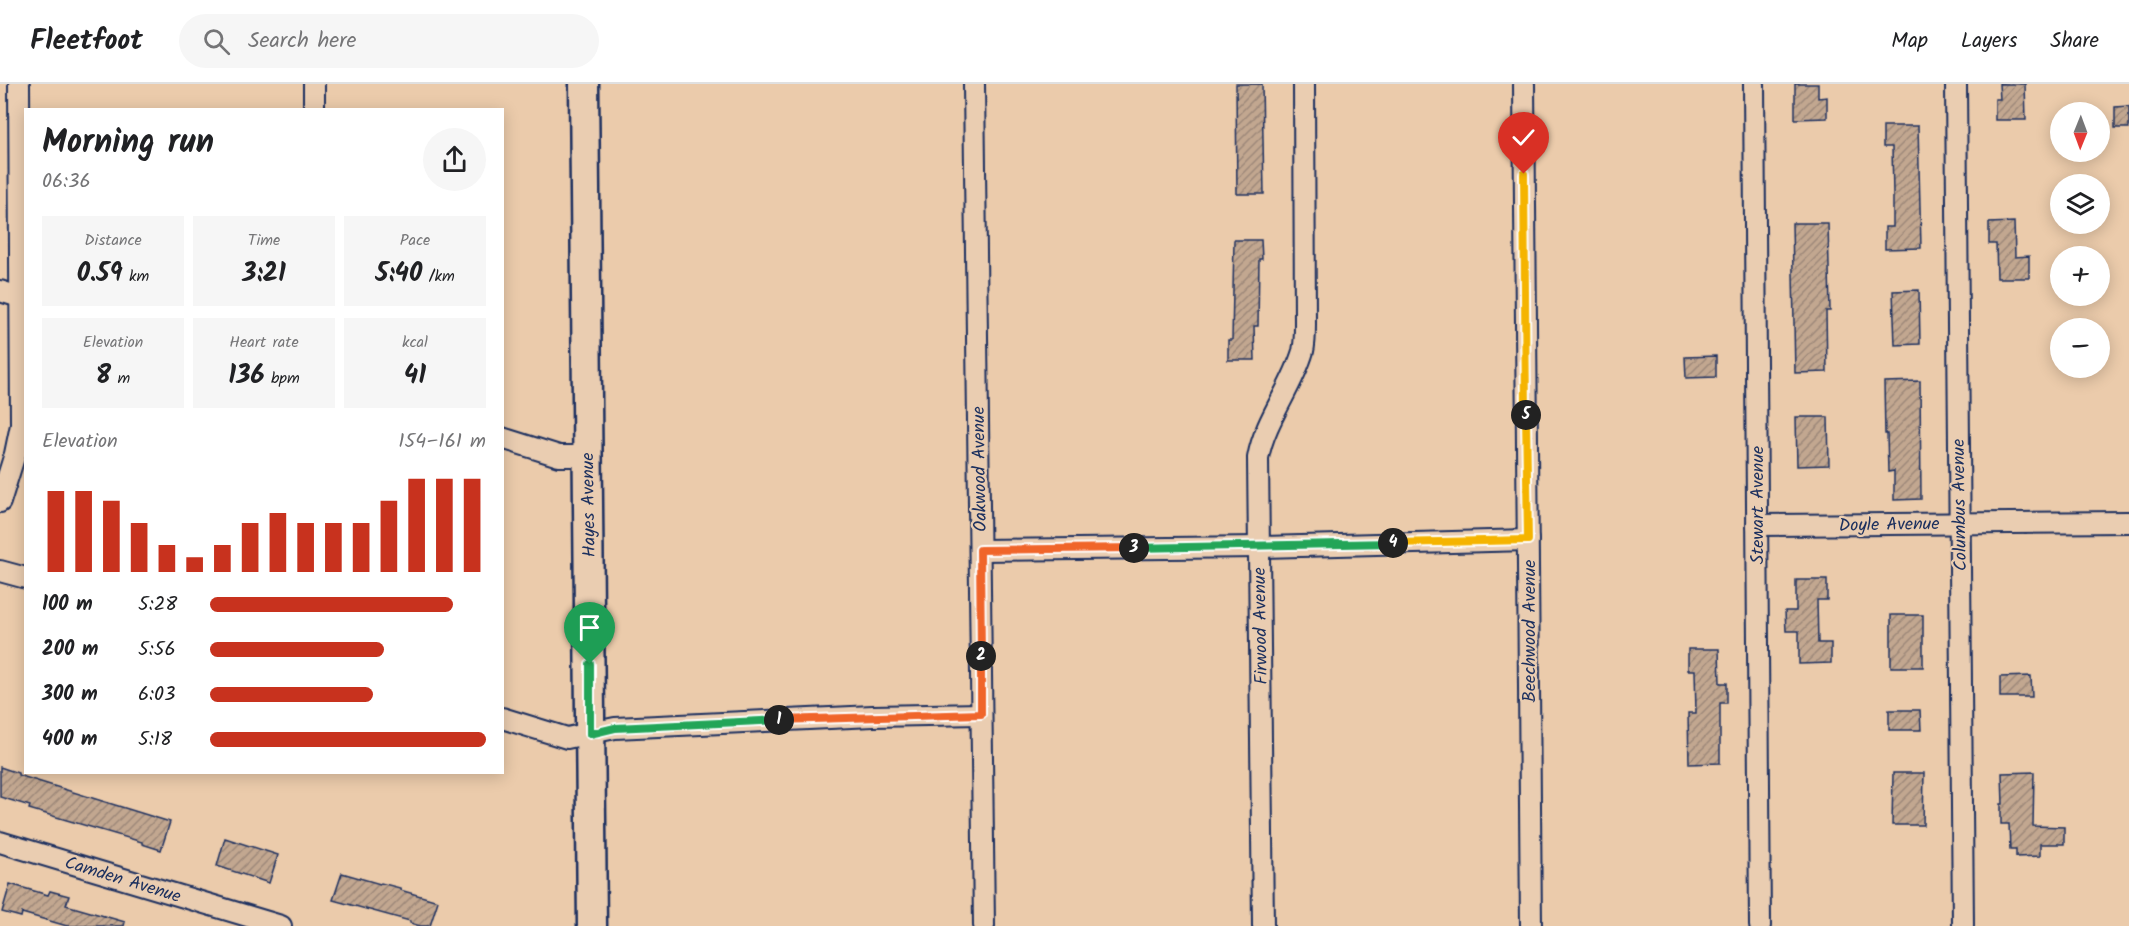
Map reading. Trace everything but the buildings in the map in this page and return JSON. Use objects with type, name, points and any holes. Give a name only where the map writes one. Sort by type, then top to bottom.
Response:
[{"type":"street","points":[[0,502],[15,454],[21,425],[23,298],[18,84]]},
{"type":"street","points":[[314,84],[314,108]]},
{"type":"street","name":"Hayes Avenue","points":[[585,84],[592,926]]},
{"type":"street","name":"Oakwood Avenue","points":[[974,84],[984,926]]},
{"type":"street","name":"Firwood Avenue","points":[[1263,926],[1258,458],[1270,420],[1292,378],[1303,350],[1305,324],[1304,84]]},
{"type":"street","name":"Beechwood Avenue","points":[[1524,84],[1532,926]]},
{"type":"street","name":"Stewart Avenue","points":[[1754,84],[1760,926]]},
{"type":"street","name":"Columbus Avenue","points":[[1956,84],[1964,926]]},
{"type":"street","points":[[0,291],[23,298]]},
{"type":"street","points":[[504,439],[560,456],[587,456]]},
{"type":"street","name":"Doyle Avenue","points":[[1757,525],[2129,522]]},
{"type":"street","points":[[980,550],[1260,547],[1528,540]]},
{"type":"street","points":[[0,571],[24,577]]},
{"type":"street","points":[[504,719],[567,738],[615,728],[873,716],[981,714]]},
{"type":"street","name":"Camden Avenue","points":[[0,842],[282,926]]},
{"type":"route","points":[[590,664],[590,734],[615,728],[712,723],[981,714],[980,550],[1260,547],[1528,540],[1524,174]]}]
